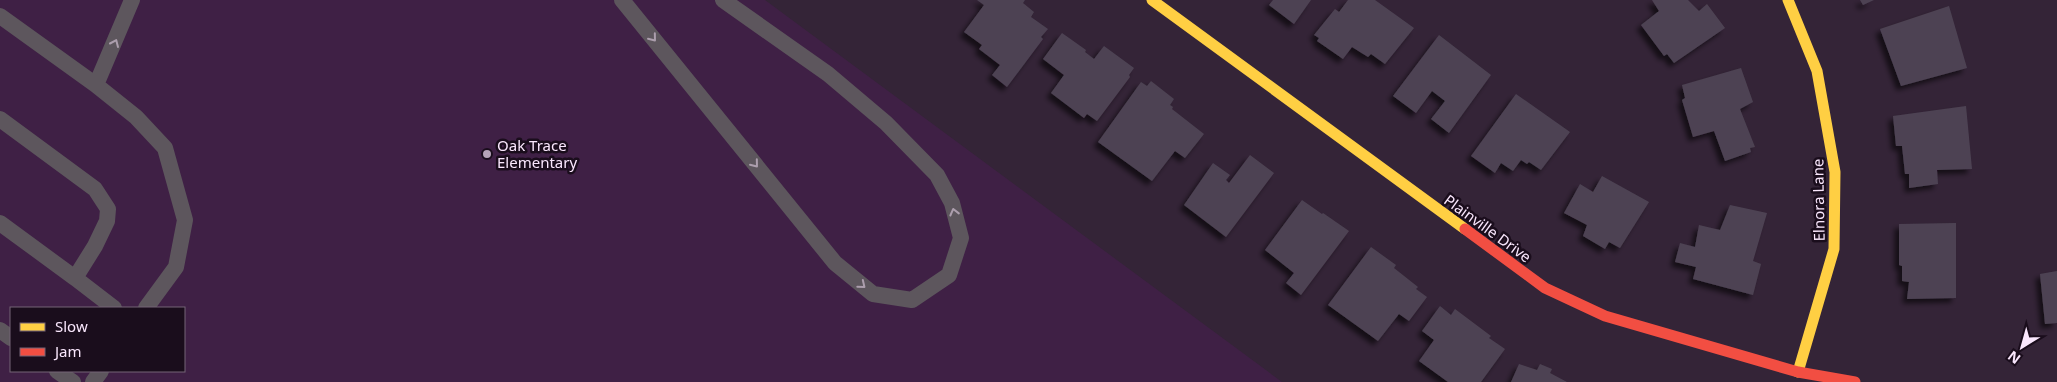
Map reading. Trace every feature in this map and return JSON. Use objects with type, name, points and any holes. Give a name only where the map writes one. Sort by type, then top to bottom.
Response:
[{"type":"street","name":"Plainville Drive","points":[[1152,0],[1545,288],[1605,316],[1798,372],[1855,382]]},
{"type":"street","name":"Elnora Lane","points":[[1788,0],[1817,71],[1835,172],[1834,249],[1798,372]]},
{"type":"lane","points":[[96,85],[132,0]]},
{"type":"lane","points":[[622,0],[835,263],[873,294],[912,300],[948,275],[961,238],[952,204],[937,175],[886,124],[828,74],[723,0]]},
{"type":"lane","points":[[0,16],[96,85],[136,117],[165,148],[185,220],[176,267],[147,307]]},
{"type":"lane","points":[[0,119],[95,189],[108,209],[107,221],[95,246],[75,278]]},
{"type":"lane","points":[[0,223],[113,307]]},
{"type":"lane","points":[[58,372],[73,382]]},
{"type":"shaded area","name":"Oak Trace Elementary","points":[[0,0],[765,0],[1282,382],[0,382]]},
{"type":"building","points":[[977,0],[1025,0],[1023,3],[1034,12],[1031,17],[1048,29],[1041,37],[1043,39],[1007,87],[992,75],[1000,65],[979,49],[982,45],[964,32],[984,5]]},
{"type":"building","points":[[1273,0],[1311,0],[1294,24],[1269,5]]},
{"type":"building","points":[[1348,0],[1375,0],[1414,28],[1385,64],[1371,54],[1368,57],[1352,47],[1343,59],[1317,41],[1319,38],[1314,35],[1335,9],[1339,12]]},
{"type":"building","points":[[1652,0],[1688,0],[1699,11],[1707,4],[1725,28],[1674,63],[1667,54],[1664,56],[1641,25],[1659,11]]},
{"type":"building","points":[[1860,0],[1874,0],[1863,5]]},
{"type":"building","points":[[1949,6],[1967,68],[1901,86],[1880,29]]},
{"type":"building","points":[[1062,33],[1086,50],[1085,52],[1094,59],[1104,46],[1134,68],[1129,75],[1130,77],[1097,121],[1087,114],[1084,118],[1051,93],[1064,75],[1043,59]]},
{"type":"building","points":[[1439,35],[1491,75],[1449,133],[1431,119],[1445,101],[1432,91],[1416,113],[1393,96]]},
{"type":"building","points":[[1741,68],[1753,102],[1740,109],[1755,147],[1750,148],[1751,152],[1725,161],[1714,131],[1693,137],[1682,100],[1685,98],[1682,85]]},
{"type":"building","points":[[1151,81],[1174,99],[1170,105],[1173,107],[1172,109],[1204,134],[1185,158],[1175,151],[1152,181],[1098,142],[1141,82],[1147,86]]},
{"type":"building","points":[[1516,94],[1570,132],[1541,170],[1529,162],[1527,164],[1521,160],[1513,171],[1501,163],[1495,173],[1471,156]]},
{"type":"building","points":[[1966,106],[1972,169],[1937,170],[1938,184],[1909,188],[1909,174],[1905,174],[1902,146],[1896,146],[1893,116]]},
{"type":"building","points":[[1250,155],[1274,173],[1226,237],[1184,205],[1213,163],[1230,175],[1226,180],[1229,183]]},
{"type":"building","points":[[1602,176],[1649,202],[1620,248],[1609,242],[1605,249],[1583,236],[1587,225],[1564,213],[1580,184],[1593,192]]},
{"type":"building","points":[[1302,200],[1349,231],[1301,295],[1286,283],[1294,273],[1265,250]]},
{"type":"building","points":[[1730,205],[1767,213],[1753,261],[1761,264],[1753,295],[1693,279],[1696,267],[1675,262],[1680,243],[1695,247],[1699,225],[1720,230]]},
{"type":"building","points":[[1956,223],[1956,298],[1907,299],[1909,282],[1902,281],[1902,266],[1899,265],[1899,224]]},
{"type":"building","points":[[1371,247],[1396,265],[1394,268],[1418,287],[1416,289],[1427,297],[1409,321],[1399,314],[1378,341],[1328,305]]},
{"type":"building","points":[[2057,271],[2057,323],[2045,324],[2040,274]]},
{"type":"building","points":[[1440,306],[1451,315],[1455,309],[1505,349],[1481,382],[1448,382],[1419,361],[1434,340],[1422,331]]},
{"type":"building","points":[[1519,364],[1537,370],[1540,364],[1552,369],[1550,373],[1567,382],[1511,382]]},
{"type":"traffic: slow","points":[[1152,0],[1465,229]]},
{"type":"traffic: slow","points":[[1788,0],[1817,71],[1835,172],[1834,249],[1798,372]]},
{"type":"traffic: jam","points":[[1465,229],[1545,288],[1605,316],[1798,372],[1855,382]]},
{"type":"place","name":"Oak Trace Elementary","points":[[487,154]]}]
